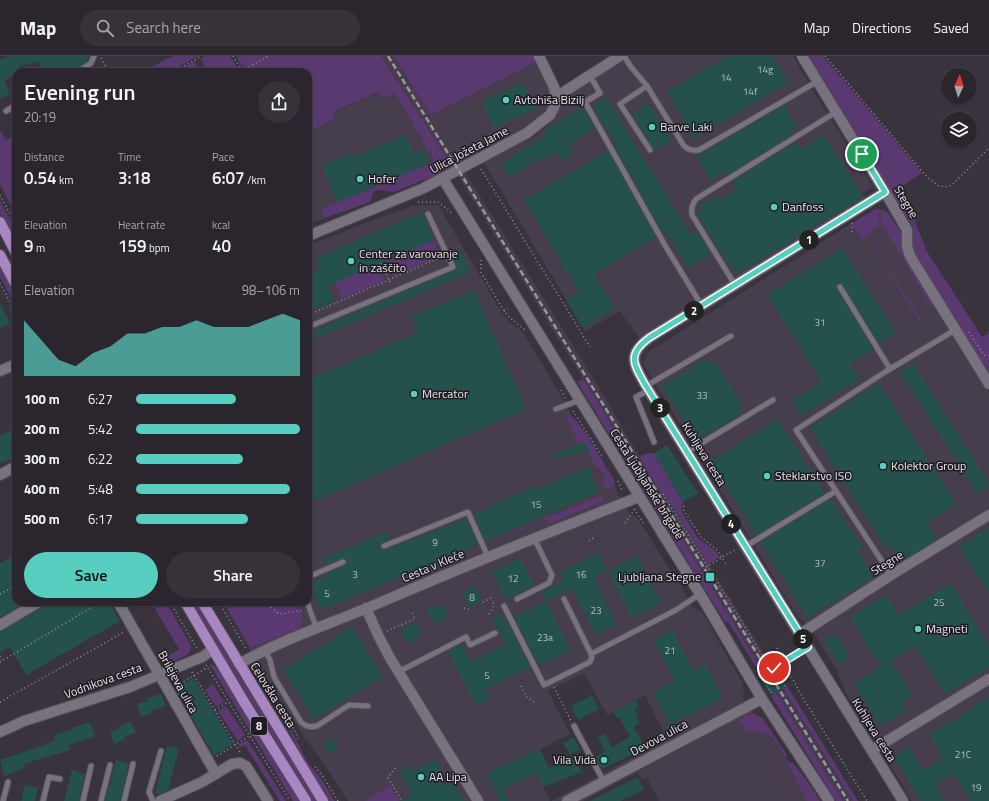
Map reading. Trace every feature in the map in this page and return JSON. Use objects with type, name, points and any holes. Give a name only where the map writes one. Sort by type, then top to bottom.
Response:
[{"type":"main road","points":[[0,222],[12,245]]},
{"type":"main road","points":[[0,255],[12,278]]},
{"type":"main road","name":"8","points":[[187,606],[212,650],[306,801]]},
{"type":"main road","name":"Celovška cesta","points":[[204,606],[323,801]]},
{"type":"street","points":[[540,56],[554,87],[556,97],[589,74],[620,56]]},
{"type":"street","name":"Stegne","points":[[802,56],[908,230],[907,246],[910,256],[989,384]]},
{"type":"street","name":"Ulica Jožeta Jame","points":[[312,234],[406,196],[442,179],[527,133],[550,115],[555,106],[556,97]]},
{"type":"street","name":"Cesta Ljubljanske brigade","points":[[442,179],[700,594],[762,699],[829,801]]},
{"type":"street","name":"Kuhljeva cesta","points":[[885,192],[640,345],[635,352],[634,360],[635,367],[903,801]]},
{"type":"street","points":[[0,371],[12,366]]},
{"type":"street","points":[[0,475],[12,468]]},
{"type":"street","name":"Cesta v Kleče","points":[[239,664],[316,627],[639,497]]},
{"type":"street","name":"Stegne","points":[[800,634],[891,575],[989,515]]},
{"type":"street","points":[[0,625],[32,606]]},
{"type":"street","name":"Brilejeva ulica","points":[[120,606],[216,774]]},
{"type":"street","points":[[366,608],[378,635],[398,672],[478,801]]},
{"type":"street","name":"Vodnikova cesta","points":[[0,732],[24,722],[130,687],[202,657],[212,650]]},
{"type":"street","points":[[872,750],[989,679]]},
{"type":"street","name":"Devova ulica","points":[[567,801],[762,699]]},
{"type":"street","points":[[160,801],[216,774],[232,764],[240,763],[246,766],[268,801]]},
{"type":"lane","points":[[84,68],[91,63],[94,56]]},
{"type":"lane","points":[[624,56],[646,86],[684,146],[688,150],[693,151],[699,150],[818,81]]},
{"type":"lane","points":[[589,74],[600,93],[584,102],[666,247],[702,306]]},
{"type":"lane","points":[[646,86],[620,104],[650,150]]},
{"type":"lane","points":[[6,111],[12,107]]},
{"type":"lane","points":[[736,285],[692,215],[691,208],[693,203],[696,199],[836,112]]},
{"type":"lane","points":[[312,324],[453,267],[428,214]]},
{"type":"lane","points":[[840,287],[890,369]]},
{"type":"lane","points":[[891,575],[796,430],[890,369],[955,330]]},
{"type":"lane","points":[[654,442],[636,397],[731,336]]},
{"type":"lane","points":[[556,409],[580,400]]},
{"type":"lane","points":[[687,452],[773,400]]},
{"type":"lane","points":[[745,545],[836,491]]},
{"type":"lane","points":[[384,546],[468,512],[488,557]]},
{"type":"lane","points":[[517,599],[549,583],[552,574],[534,538]]},
{"type":"lane","points":[[312,575],[343,562]]},
{"type":"lane","points":[[591,654],[676,610],[700,594]]},
{"type":"lane","points":[[504,606],[544,685],[590,662],[592,657],[564,599]]},
{"type":"lane","points":[[309,608],[316,627]]},
{"type":"lane","points":[[398,672],[466,637],[470,645],[495,633]]},
{"type":"lane","points":[[265,651],[270,660],[274,677],[301,722],[305,726],[317,726],[349,705],[368,706]]},
{"type":"lane","points":[[574,726],[604,782]]},
{"type":"lane","points":[[153,801],[149,792],[161,751]]},
{"type":"lane","points":[[124,801],[133,764]]},
{"type":"lane","points":[[101,801],[110,765]]},
{"type":"lane","points":[[82,801],[91,766]]},
{"type":"lane","points":[[43,801],[49,777],[60,779]]},
{"type":"lane","points":[[3,801],[8,782]]},
{"type":"path","points":[[181,68],[201,56]]},
{"type":"path","points":[[233,56],[240,68]]},
{"type":"path","points":[[247,68],[268,56]]},
{"type":"path","points":[[826,56],[910,157],[933,182],[939,186],[946,187],[953,184],[989,148]]},
{"type":"path","points":[[101,58],[107,68]]},
{"type":"path","points":[[476,161],[590,347]]},
{"type":"path","points":[[0,195],[12,218]]},
{"type":"path","points":[[415,202],[430,201],[440,203],[453,214]]},
{"type":"path","points":[[852,221],[852,232]]},
{"type":"path","points":[[312,313],[437,259],[440,252]]},
{"type":"path","points":[[481,259],[481,272],[504,311],[513,321],[525,330]]},
{"type":"path","points":[[381,263],[394,291]]},
{"type":"path","points":[[0,283],[12,306]]},
{"type":"path","points":[[504,311],[508,309]]},
{"type":"path","points":[[561,390],[563,394]]},
{"type":"path","name":"Cesta Ljubljanske brigade","points":[[574,413],[606,463]]},
{"type":"path","name":"Cesta Ljubljanske brigade","points":[[614,475],[621,489]]},
{"type":"path","points":[[663,494],[768,665],[774,668],[785,686]]},
{"type":"path","points":[[684,506],[683,509],[701,538],[718,551],[726,564]]},
{"type":"path","points":[[625,523],[634,510]]},
{"type":"path","points":[[589,541],[595,537]]},
{"type":"path","points":[[707,567],[745,545]]},
{"type":"path","points":[[0,594],[12,587]]},
{"type":"path","points":[[483,602],[491,598]]},
{"type":"path","points":[[489,614],[494,606],[493,602]]},
{"type":"path","points":[[0,656],[1,661],[94,606]]},
{"type":"path","points":[[172,606],[194,644]]},
{"type":"path","name":"Celovška cesta","points":[[221,606],[247,651]]},
{"type":"path","points":[[270,606],[279,614],[301,612],[309,608]]},
{"type":"path","points":[[464,608],[470,610]]},
{"type":"path","points":[[378,635],[415,619],[412,611]]},
{"type":"path","points":[[0,702],[133,626]]},
{"type":"path","points":[[774,668],[808,647]]},
{"type":"path","points":[[777,648],[800,693],[867,801]]},
{"type":"path","points":[[206,663],[228,702],[290,801]]},
{"type":"path","points":[[172,688],[208,667]]},
{"type":"path","points":[[189,668],[236,744],[246,766]]},
{"type":"path","name":"Celovška cesta","points":[[258,672],[296,733]]},
{"type":"path","points":[[763,679],[772,693]]},
{"type":"path","points":[[521,686],[527,697],[534,702]]},
{"type":"path","points":[[556,691],[569,717]]},
{"type":"path","points":[[215,710],[228,702]]},
{"type":"path","points":[[214,757],[249,736]]},
{"type":"path","points":[[394,768],[388,778],[402,801]]},
{"type":"path","points":[[322,775],[338,801]]},
{"type":"shaded area","points":[[173,56],[197,56],[178,68],[149,68]]},
{"type":"shaded area","points":[[205,56],[230,56],[238,68],[201,68],[205,66],[200,58]]},
{"type":"shaded area","points":[[236,56],[381,56],[453,168],[425,182],[423,180],[394,192],[379,190],[373,192],[370,202],[325,218],[321,209],[433,161],[429,151],[427,152],[420,134],[418,135],[412,122],[394,93],[382,99],[379,92],[333,112],[335,119],[312,130],[312,68],[243,68]]},
{"type":"shaded area","points":[[381,56],[394,56],[431,115],[537,62],[548,83],[551,95],[550,102],[541,117],[531,125],[453,168]]},
{"type":"shaded area","points":[[394,56],[533,56],[537,62],[431,115]]},
{"type":"shaded area","points":[[631,56],[793,56],[873,187],[863,193],[867,199],[639,338],[620,311],[585,331],[484,162],[532,138],[549,125],[565,101],[574,91]]},
{"type":"shaded area","points":[[809,56],[823,56],[922,173],[902,186],[926,250],[982,337],[989,332],[989,375],[912,251],[913,230],[910,222]]},
{"type":"shaded area","points":[[194,61],[198,68],[183,68]]},
{"type":"shaded area","points":[[380,92],[394,93],[412,122],[418,135],[420,134],[427,152],[429,151],[433,161],[322,209],[325,218],[312,223],[312,130],[335,119],[332,113]]},
{"type":"shaded area","points":[[0,130],[6,140],[12,137],[12,207],[0,184]]},
{"type":"shaded area","points":[[465,172],[592,376],[662,495],[665,493],[770,663],[775,665],[787,686],[783,689],[853,801],[843,801],[458,176]]},
{"type":"shaded area","points":[[0,201],[12,224],[12,236],[0,213]]},
{"type":"shaded area","points":[[438,205],[502,313],[509,322],[523,332],[572,416],[577,421],[615,482],[617,492],[630,514],[636,517],[639,521],[693,608],[702,612],[742,682],[744,691],[743,697],[754,714],[764,720],[787,755],[785,757],[790,763],[792,762],[810,785],[820,801],[659,801],[647,778],[642,780],[638,772],[583,801],[551,801],[667,739],[645,695],[607,715],[584,673],[548,691],[570,734],[540,749],[549,768],[537,773],[550,801],[348,801],[303,735],[261,669],[225,606],[312,606],[312,244],[412,206]]},
{"type":"shaded area","points":[[875,209],[882,209],[888,212],[903,236],[902,247],[904,253],[989,393],[989,801],[912,801],[887,760],[873,733],[868,729],[846,694],[836,669],[816,636],[805,622],[798,617],[643,364],[648,352]]},
{"type":"shaded area","points":[[875,209],[879,209],[879,226],[867,234],[867,237],[862,240],[852,225],[808,251]]},
{"type":"shaded area","points":[[881,209],[890,216],[903,236],[903,251],[935,306],[931,306],[884,227],[881,226]]},
{"type":"shaded area","points":[[434,240],[439,252],[436,258],[393,277],[386,260]]},
{"type":"shaded area","points":[[872,242],[921,320],[919,321]]},
{"type":"shaded area","points":[[377,265],[384,281],[342,299],[334,283]]},
{"type":"shaded area","points":[[0,266],[12,288],[12,300],[0,277]]},
{"type":"shaded area","points":[[583,379],[843,801],[836,801],[771,696],[775,693],[765,676],[755,666],[728,621],[725,622],[577,382]]},
{"type":"shaded area","points":[[570,416],[575,419],[594,446],[615,482],[613,483],[615,486],[606,490],[602,481],[606,479],[603,472],[599,474],[598,472],[601,471],[599,467],[596,468],[584,442],[579,444],[566,417]]},
{"type":"shaded area","points":[[654,453],[683,502],[681,510],[697,537],[715,551],[720,557],[708,564],[665,494],[662,495],[639,456]]},
{"type":"shaded area","points":[[602,495],[603,501],[549,524],[547,519],[501,538],[500,537]]},
{"type":"shaded area","points":[[153,606],[168,606],[191,646],[189,653],[171,662],[157,659],[154,655],[165,658],[179,649]]},
{"type":"shaded area","points":[[192,606],[198,606],[236,670],[318,801],[312,801]]},
{"type":"shaded area","points":[[225,606],[298,606],[303,619],[301,626],[298,629],[251,648]]},
{"type":"shaded area","points":[[211,664],[219,669],[300,801],[293,801],[210,665]]},
{"type":"shaded area","points":[[213,684],[224,702],[216,707],[205,690]]},
{"type":"shaded area","points":[[787,686],[858,801],[853,801],[783,688]]},
{"type":"shaded area","points":[[226,706],[245,735],[238,741],[218,711]]},
{"type":"shaded area","points":[[277,707],[294,735],[306,760],[320,777],[335,801],[329,801],[300,754],[290,732],[276,709]]},
{"type":"shaded area","points":[[754,714],[764,720],[787,755],[785,757],[790,763],[792,762],[810,785],[820,801],[807,801],[778,744],[767,733],[746,731],[744,725],[740,725],[739,719],[747,715]]},
{"type":"shaded area","points":[[246,740],[286,801],[280,801],[245,745],[240,747],[238,745]]},
{"type":"shaded area","points":[[390,786],[399,801],[366,800]]},
{"type":"building","points":[[10,56],[90,56],[88,60],[78,68],[42,68],[39,61],[18,68],[12,68],[12,77],[4,80],[10,95],[0,98],[0,60]]},
{"type":"building","points":[[727,56],[773,56],[789,82],[695,138],[667,92]]},
{"type":"building","points":[[523,83],[536,109],[494,128],[482,102]]},
{"type":"building","points":[[606,97],[691,235],[697,232],[711,254],[688,268],[666,232],[663,233],[615,147],[617,146],[592,106]]},
{"type":"building","name":"Barve Laki","points":[[648,103],[671,141],[655,151],[632,113]]},
{"type":"building","points":[[784,105],[798,127],[790,131],[792,135],[728,175],[726,171],[711,180],[696,157]]},
{"type":"building","points":[[581,107],[583,111],[585,110],[595,128],[569,145],[574,153],[561,161],[556,152],[542,161],[540,158],[510,177],[501,163],[547,135],[544,131]]},
{"type":"building","name":"Hofer","points":[[405,135],[414,154],[424,150],[430,163],[337,203],[322,166],[351,153],[353,157]]},
{"type":"building","name":"Danfoss","points":[[824,135],[863,197],[736,275],[719,249],[718,250],[697,212],[703,209],[700,205],[716,196],[718,200],[737,189],[732,181],[796,142],[801,149]]},
{"type":"building","points":[[608,151],[656,237],[594,274],[615,308],[583,328],[566,300],[579,292],[524,200]]},
{"type":"building","name":"Center za varovanje in zaščito","points":[[422,212],[434,240],[328,286],[335,301],[312,310],[312,272],[321,268],[316,258]]},
{"type":"building","points":[[842,248],[896,333],[879,344],[843,285],[840,283],[838,284],[837,289],[873,349],[849,364],[859,379],[801,416],[792,401],[822,382],[767,295]]},
{"type":"building","points":[[462,252],[470,272],[314,339],[312,332],[457,269],[452,256]]},
{"type":"building","name":"Mercator","points":[[474,290],[526,409],[312,502],[312,378],[417,333],[411,317]]},
{"type":"building","points":[[0,303],[10,323],[0,328]]},
{"type":"building","points":[[707,358],[711,364],[715,362],[742,404],[738,407],[742,413],[697,441],[662,386]]},
{"type":"building","points":[[913,363],[989,483],[989,485],[977,493],[900,372]]},
{"type":"building","name":"Kolektor Group","points":[[879,383],[956,504],[927,523],[937,539],[901,562],[891,546],[886,549],[810,428]]},
{"type":"building","name":"Steklarstvo ISO","points":[[778,419],[825,493],[757,535],[710,461]]},
{"type":"building","points":[[12,430],[12,446],[10,447],[12,451],[12,459],[0,463],[0,435]]},
{"type":"building","points":[[584,442],[589,450],[554,460],[552,456]]},
{"type":"building","points":[[667,445],[698,493],[683,502],[654,453]]},
{"type":"building","points":[[589,467],[598,493],[485,541],[474,515],[490,508],[489,506],[520,493],[535,487],[536,489]]},
{"type":"building","points":[[831,499],[862,547],[857,550],[874,577],[808,618],[760,542]]},
{"type":"building","points":[[466,518],[478,544],[321,610],[312,587],[312,581],[330,574],[329,572],[345,565],[347,562],[343,558],[326,565],[323,558],[387,532],[390,539],[382,542],[380,546],[382,549],[386,550]]},
{"type":"building","points":[[989,528],[989,594],[959,547]]},
{"type":"building","points":[[599,553],[607,570],[593,577],[617,625],[596,635],[572,588],[547,601],[542,591],[563,581],[559,573]]},
{"type":"building","points":[[12,556],[12,606],[19,606],[0,617],[0,563]]},
{"type":"building","points":[[637,556],[661,603],[632,618],[608,571]]},
{"type":"building","points":[[520,558],[534,585],[506,599],[492,572]]},
{"type":"building","name":"Magneti","points":[[951,583],[989,646],[989,667],[945,694],[915,646],[891,661],[912,696],[902,702],[907,710],[880,726],[854,684],[881,667],[850,617],[886,595],[898,615]]},
{"type":"building","points":[[475,586],[482,602],[469,608],[462,592]]},
{"type":"building","points":[[546,601],[571,650],[540,665],[539,662],[537,663],[514,617]]},
{"type":"building","points":[[436,605],[437,608],[444,605],[449,617],[437,622],[435,619],[432,621],[427,609]]},
{"type":"building","points":[[43,606],[111,606],[120,621],[26,675],[10,647],[0,653],[0,631],[42,608]]},
{"type":"building","points":[[501,613],[505,622],[507,621],[530,667],[485,690],[489,699],[476,706],[448,651],[461,644],[471,662],[506,644],[492,618]]},
{"type":"building","points":[[416,623],[422,636],[407,643],[401,629]]},
{"type":"building","points":[[352,627],[383,676],[314,719],[283,670]]},
{"type":"building","points":[[672,630],[694,671],[706,664],[723,698],[670,725],[653,693],[675,681],[653,640]]},
{"type":"building","points":[[835,634],[850,657],[839,664],[824,641]]},
{"type":"building","points":[[779,673],[787,686],[771,695],[763,683]]},
{"type":"building","points":[[194,678],[233,744],[214,755],[175,689]]},
{"type":"building","points":[[161,694],[166,706],[151,711],[152,713],[141,717],[137,704],[148,701],[147,698]]},
{"type":"building","points":[[592,695],[599,709],[578,720],[571,706]]},
{"type":"building","points":[[989,697],[989,801],[971,801],[954,773],[935,785],[945,801],[921,801],[893,756],[909,747],[923,770],[943,758],[929,735]]},
{"type":"building","points":[[636,700],[639,706],[635,709],[638,715],[636,716],[640,723],[634,727],[645,748],[602,769],[595,757],[605,752],[598,737],[605,734],[612,747],[630,737],[619,717],[617,719],[613,712]]},
{"type":"building","points":[[131,721],[136,733],[124,737],[125,740],[114,744],[110,731]]},
{"type":"building","points":[[90,722],[95,736],[69,745],[70,750],[24,764],[25,768],[4,776],[0,760],[55,741],[54,735],[72,730],[71,728]]},
{"type":"building","points":[[574,737],[580,750],[570,755],[563,743]]},
{"type":"building","points":[[331,738],[339,749],[331,754],[323,744]]},
{"type":"building","points":[[167,746],[179,749],[168,790],[160,794],[155,793]]},
{"type":"building","points":[[540,749],[549,768],[574,756],[582,772],[543,787],[537,773],[502,789],[509,801],[500,801],[487,773]]},
{"type":"building","name":"AA Lipa","points":[[436,758],[442,769],[436,772],[446,787],[453,782],[465,801],[401,801],[413,794],[399,772],[411,765],[415,771]]},
{"type":"building","points":[[116,760],[129,764],[120,801],[105,801]]},
{"type":"building","points":[[72,770],[85,774],[79,801],[64,801]]},
{"type":"building","points":[[638,777],[644,790],[620,801],[590,801]]},
{"type":"building","points":[[25,785],[38,788],[35,801],[21,801]]},
{"type":"railway","points":[[388,56],[848,801]]},
{"type":"place","name":"Avtohiša Bizilj","points":[[506,100]]},
{"type":"place","name":"Barve Laki","points":[[652,127]]},
{"type":"place","name":"Hofer","points":[[360,179]]},
{"type":"place","name":"Danfoss","points":[[774,207]]},
{"type":"place","name":"Center za varovanje in zaščito","points":[[351,261]]},
{"type":"place","name":"Mercator","points":[[414,394]]},
{"type":"place","name":"Kolektor Group","points":[[883,466]]},
{"type":"place","name":"Steklarstvo ISO","points":[[767,476]]},
{"type":"place","name":"Ljubljana Stegne","points":[[710,577]]},
{"type":"place","name":"Magneti","points":[[918,629]]},
{"type":"place","name":"Vila Vida","points":[[604,760]]},
{"type":"place","name":"AA Lipa","points":[[421,777]]},
{"type":"route","points":[[774,668],[808,647],[646,386],[635,367],[635,352],[640,345],[649,338],[885,192],[862,154]]}]
